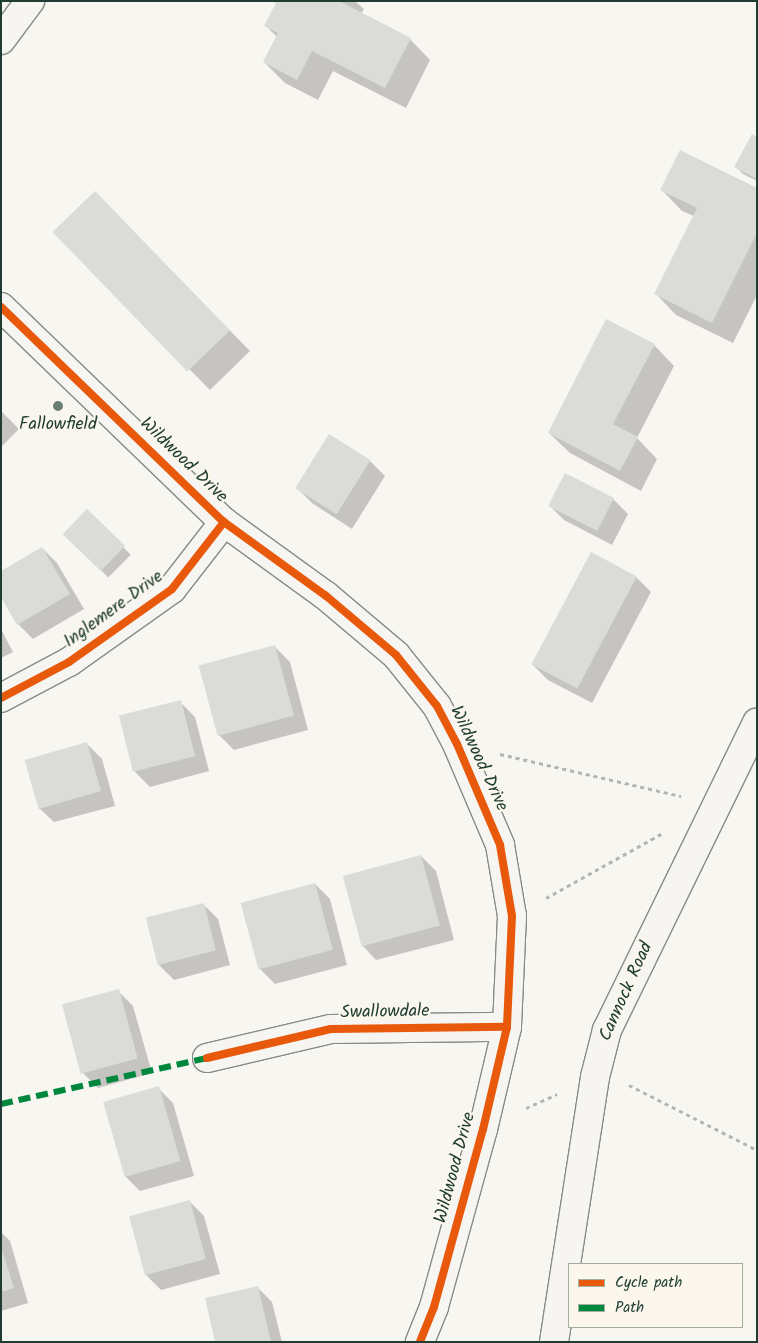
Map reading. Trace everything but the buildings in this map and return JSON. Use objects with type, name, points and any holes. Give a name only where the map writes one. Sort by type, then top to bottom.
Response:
[{"type":"street","points":[[1,40],[30,1]]},
{"type":"street","name":"Wildwood Drive","points":[[1,307],[224,522],[325,595],[396,655],[437,706],[457,744],[500,845],[512,916],[507,1027],[483,1129],[439,1288],[420,1342]]},
{"type":"street","name":"Inglemere Drive","points":[[1,698],[69,662],[172,589],[224,522]]},
{"type":"street","name":"Cannock Road","points":[[554,1342],[595,1077],[607,1030],[757,723]]},
{"type":"street","name":"Swallowdale","points":[[207,1058],[331,1029],[507,1027]]},
{"type":"path","points":[[457,744],[716,804]]},
{"type":"path","points":[[512,916],[665,832]]},
{"type":"marked path","points":[[1,1104],[207,1058]]},
{"type":"cycle path","points":[[1,307],[224,522],[325,595],[396,655],[437,706],[457,744],[500,845],[512,916],[507,1027],[483,1129],[434,1307],[420,1342]]},
{"type":"cycle path","points":[[1,698],[69,662],[172,589],[224,522]]},
{"type":"cycle path","points":[[207,1058],[331,1029],[507,1027]]},
{"type":"place","name":"Fallowfield","points":[[58,406]]}]
